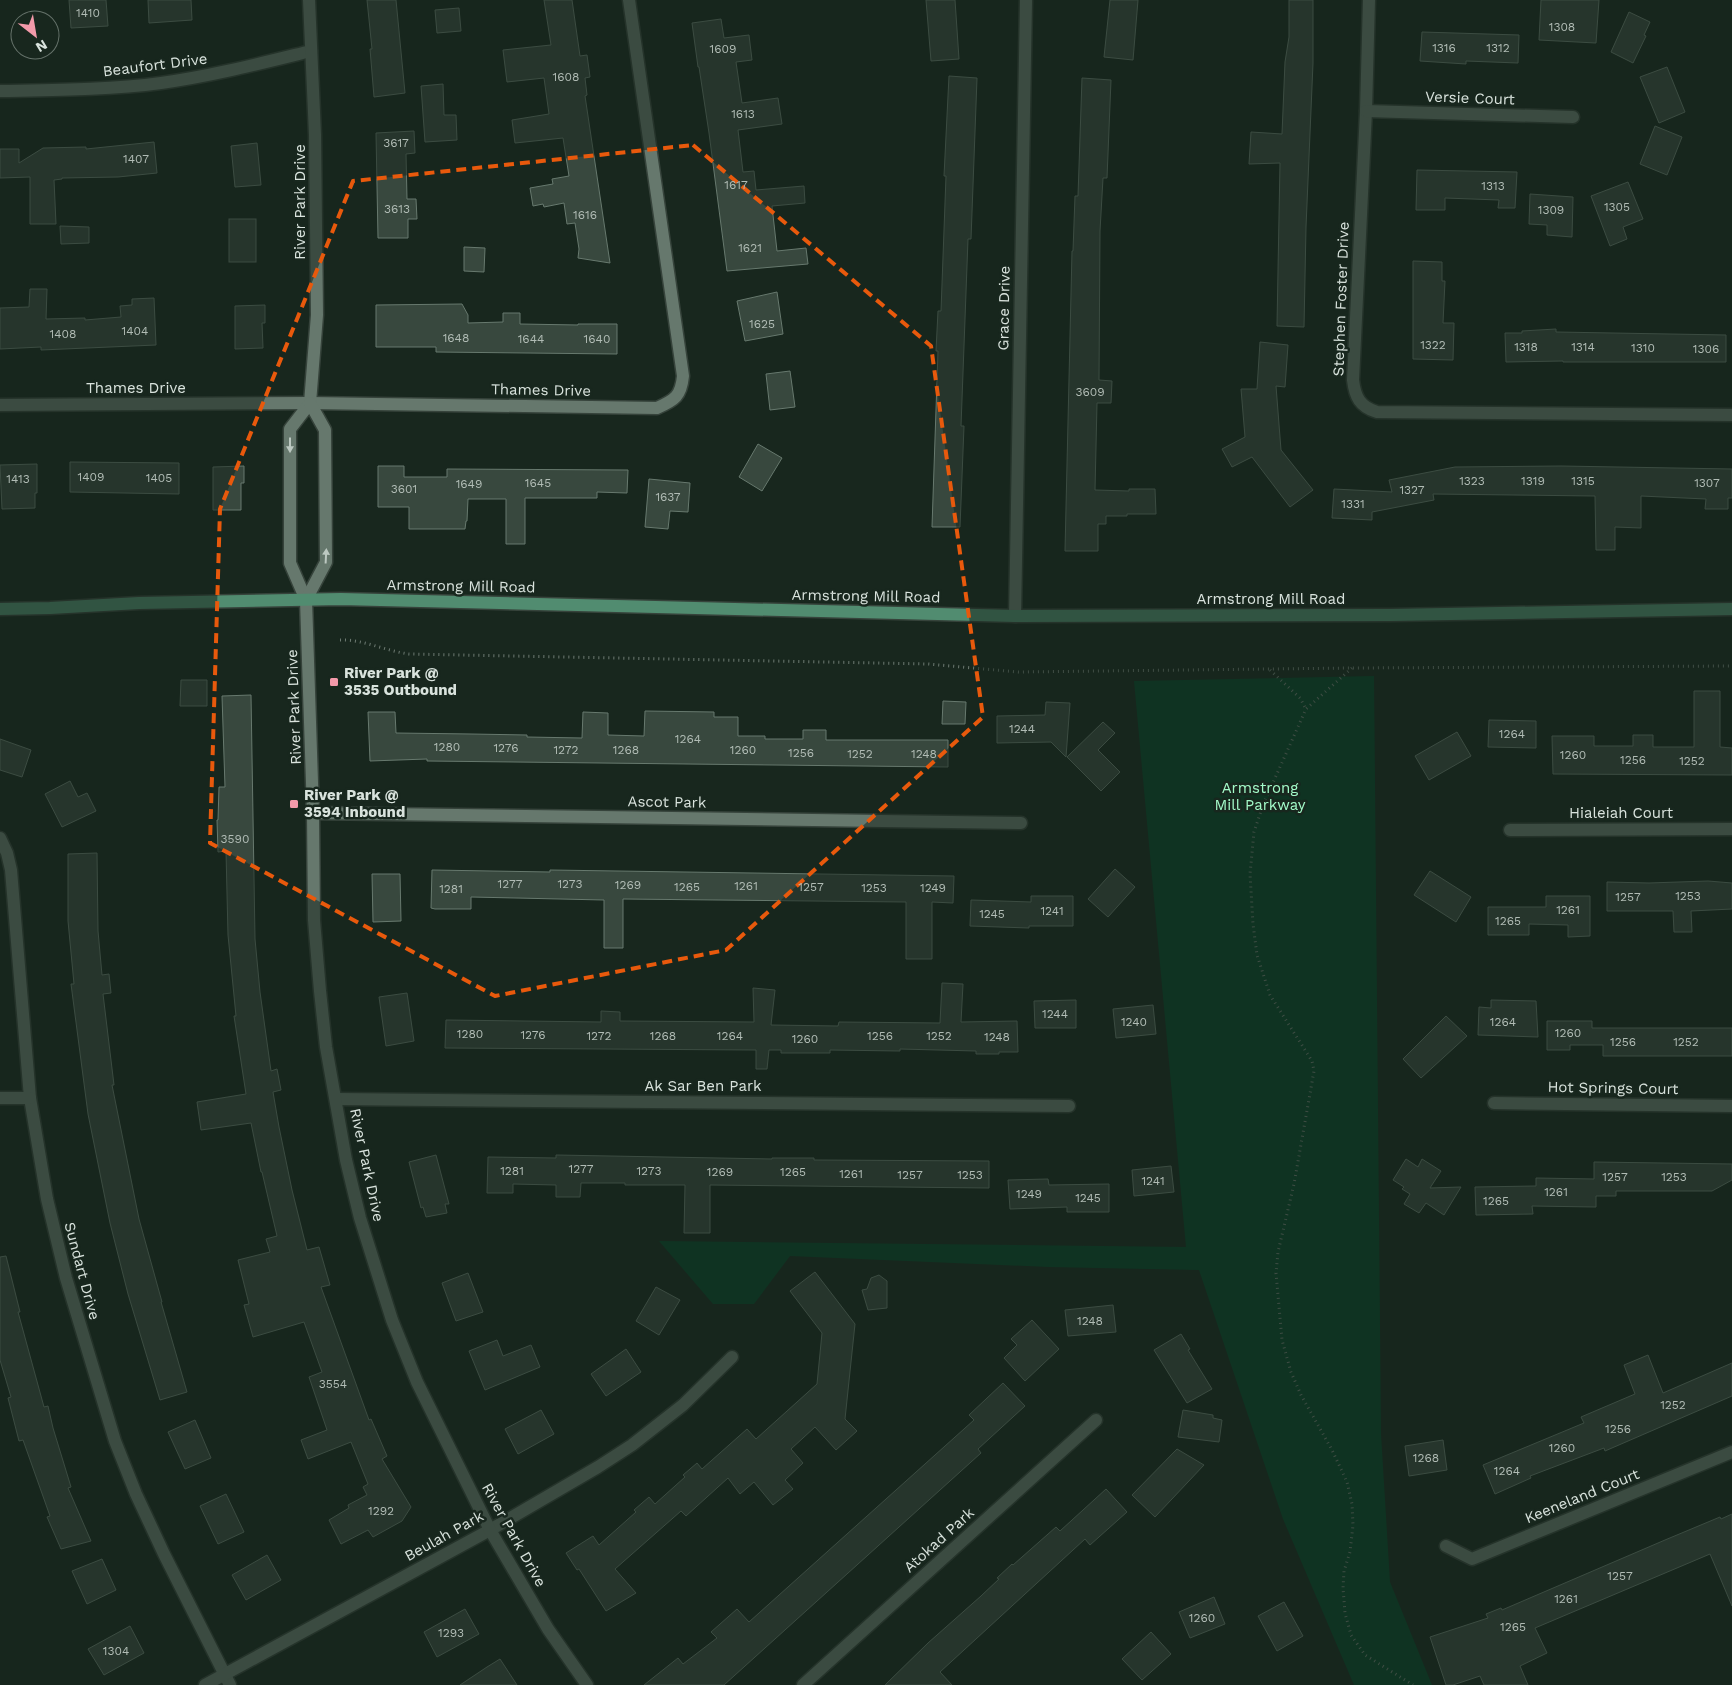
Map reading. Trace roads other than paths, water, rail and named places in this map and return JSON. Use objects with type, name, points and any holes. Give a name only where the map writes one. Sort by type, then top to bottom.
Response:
[{"type":"main road","name":"Armstrong Mill Road","points":[[0,609],[139,603],[341,599],[1015,616],[1391,615],[1732,609]]},
{"type":"street","name":"River Park Drive","points":[[308,0],[315,135],[317,315],[310,403],[290,429],[290,563],[306,600],[313,813],[314,920],[326,1047],[346,1160],[360,1218],[392,1320],[417,1382],[490,1530],[548,1629],[587,1685]]},
{"type":"street","name":"Thames Drive","points":[[0,405],[310,403],[657,408],[668,403],[677,397],[682,388],[683,376],[629,0]]},
{"type":"street","name":"Stephen Foster Drive","points":[[1369,0],[1366,111],[1353,380],[1355,393],[1361,403],[1369,410],[1377,412],[1732,415]]},
{"type":"street","name":"Grace Drive","points":[[1015,616],[1026,1]]},
{"type":"street","name":"Beaufort Drive","points":[[0,90],[76,90],[160,83],[229,71],[311,51]]},
{"type":"street","name":"Versie Court","points":[[1366,111],[1573,117]]},
{"type":"street","name":"River Park Drive","points":[[306,600],[326,562],[325,430],[310,403]]},
{"type":"street","name":"Ascot Park","points":[[313,813],[1021,823]]},
{"type":"street","name":"Hialeiah Court","points":[[1510,830],[1732,829]]},
{"type":"street","name":"Sundart Drive","points":[[0,838],[7,853],[11,870],[30,1098],[47,1199],[66,1278],[115,1441],[136,1494],[227,1680]]},
{"type":"street","points":[[0,1098],[30,1098]]},
{"type":"street","name":"Ak Sar Ben Park","points":[[336,1099],[1069,1106]]},
{"type":"street","name":"Hot Springs Court","points":[[1494,1103],[1732,1106]]},
{"type":"street","name":"Beulah Park","points":[[205,1685],[227,1680],[598,1467],[632,1445],[683,1405],[732,1357]]},
{"type":"street","name":"Atokad Park","points":[[803,1685],[1096,1420]]},
{"type":"street","name":"Keeneland Court","points":[[1446,1546],[1472,1560],[1732,1452]]},
{"type":"place","name":"River Park @ 3535 Outbound","points":[[334,682]]},
{"type":"place","name":"River Park @ 3594 Inbound","points":[[294,804]]},
{"type":"park label","name":"Armstrong Mill Parkway","points":[[1260,796]]}]
